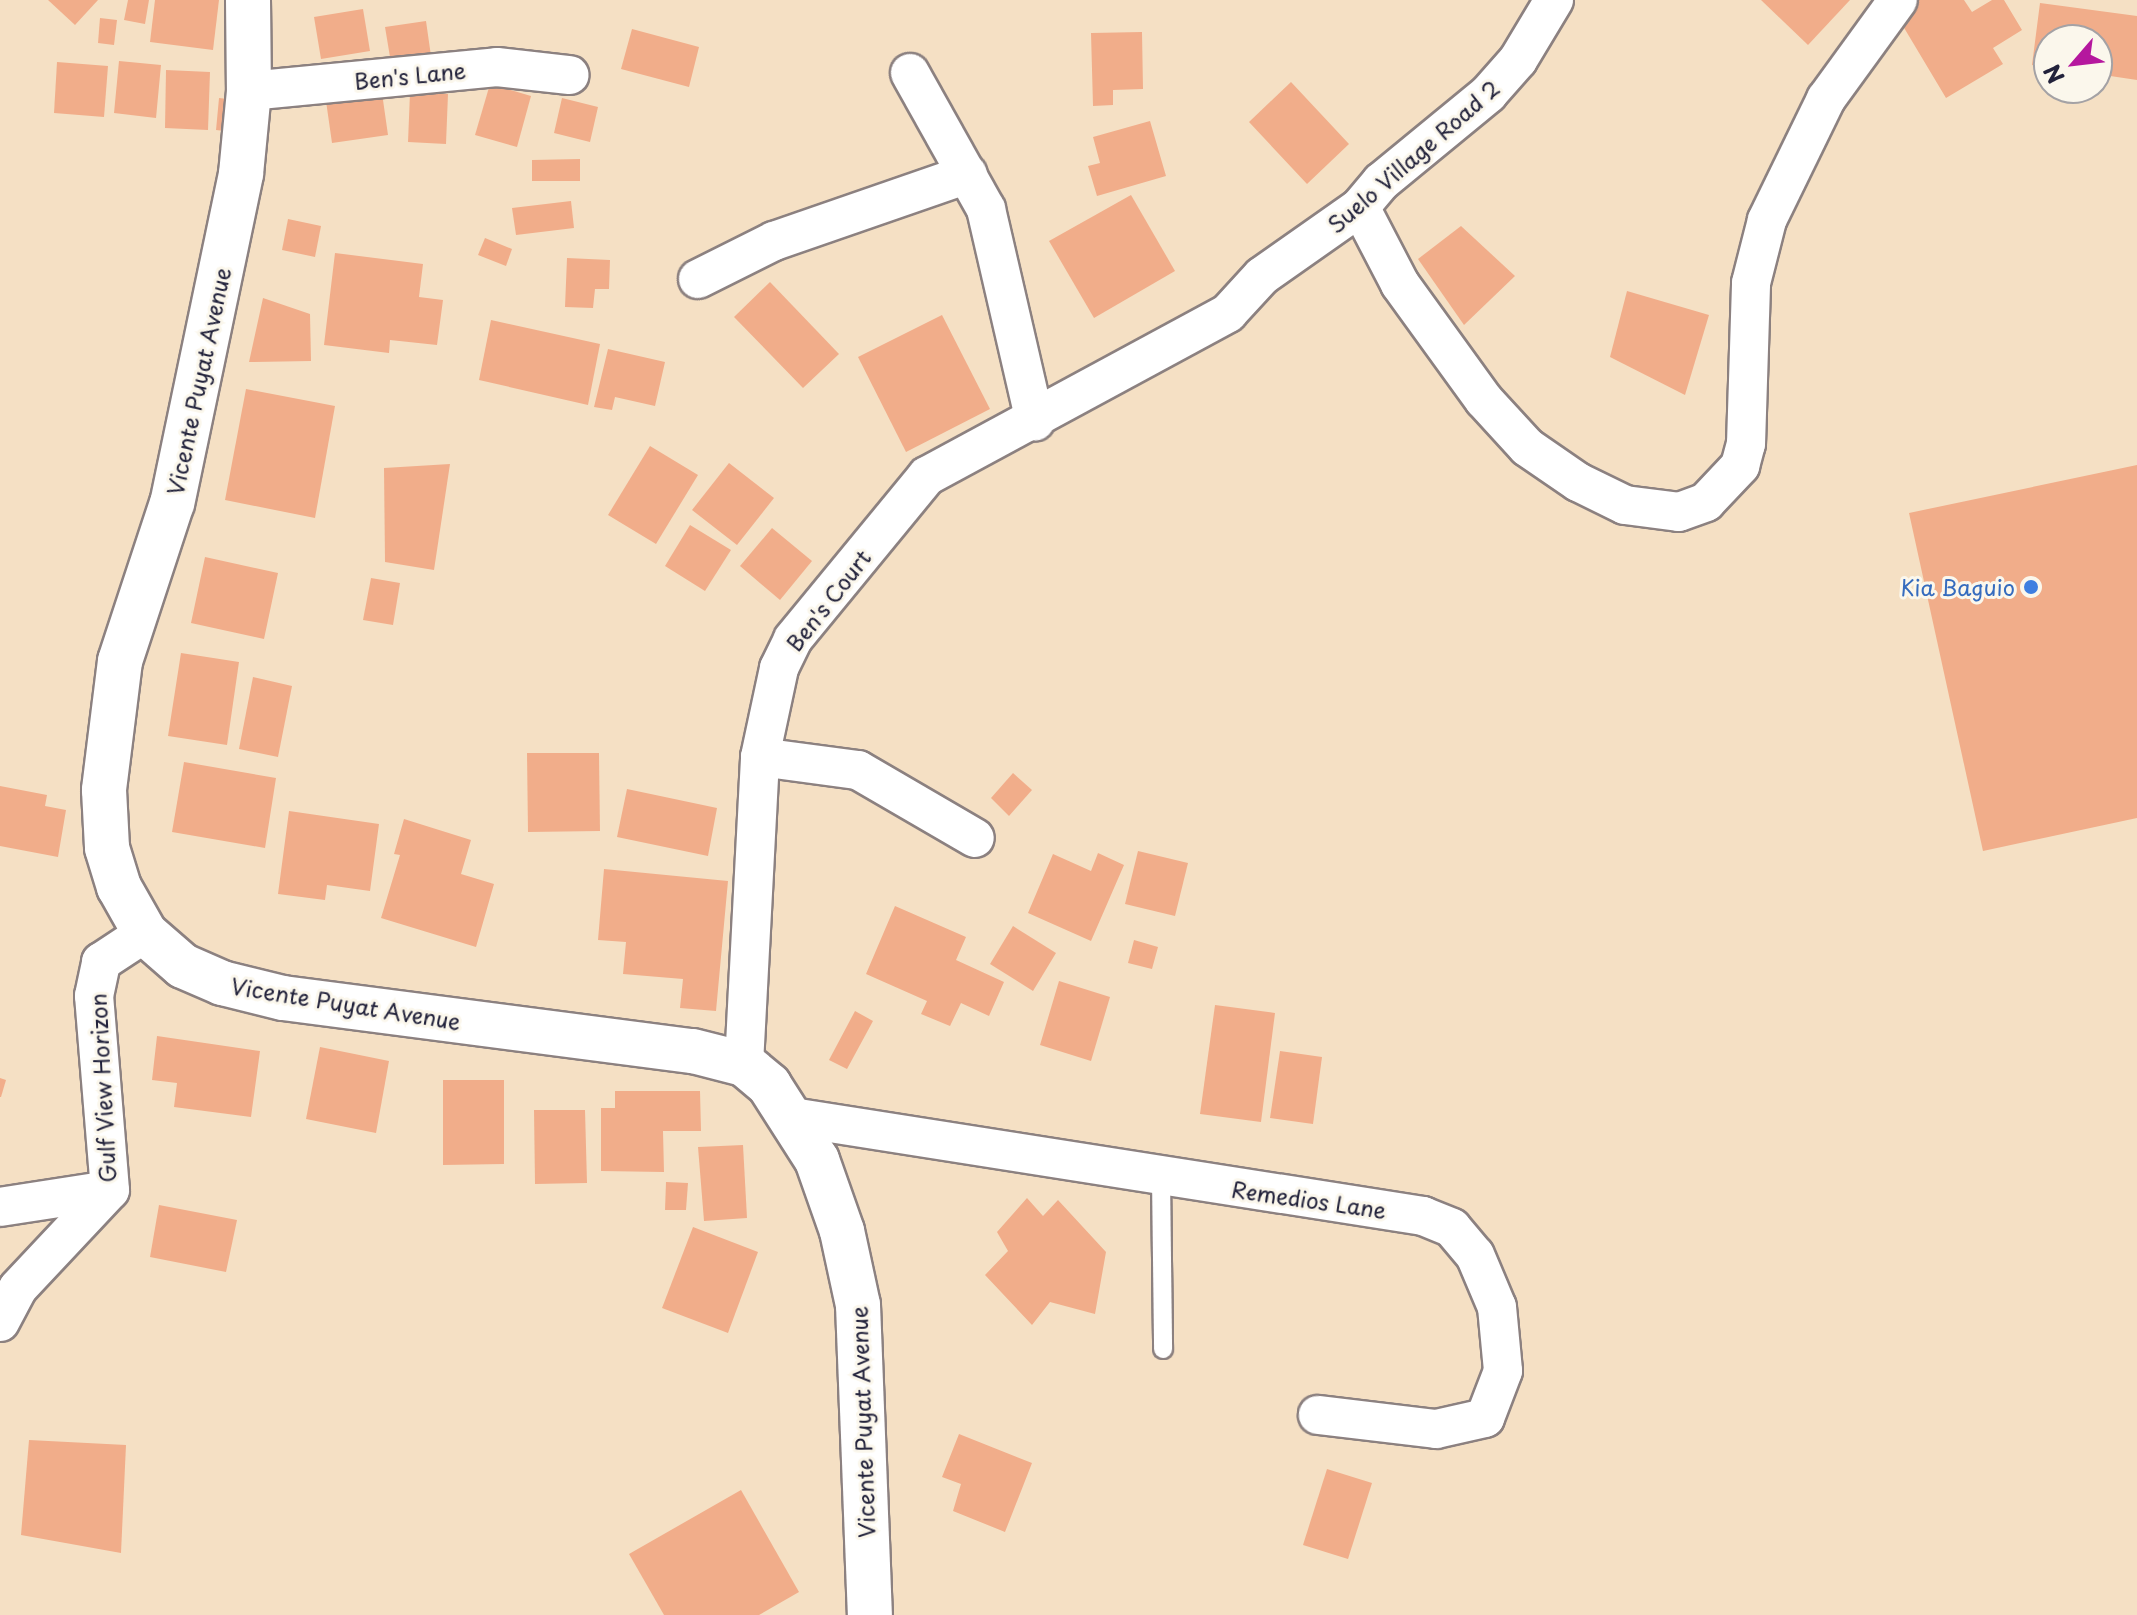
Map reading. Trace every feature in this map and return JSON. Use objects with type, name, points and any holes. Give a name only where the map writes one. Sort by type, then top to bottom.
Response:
[{"type":"main road","name":"Vicente Puyat Avenue","points":[[248,0],[249,91],[241,174],[172,503],[120,661],[104,790],[107,848],[119,887],[145,933],[183,966],[222,983],[283,998],[693,1051],[744,1064],[769,1085],[817,1160],[837,1217],[858,1305],[870,1615]]},
{"type":"street","name":"Suelo Village Road 2","points":[[1171,346],[1228,313],[1262,276],[1360,207],[1381,182],[1488,94],[1518,60],[1554,0]]},
{"type":"street","points":[[1360,207],[1400,284],[1484,400],[1527,447],[1578,482],[1625,505],[1679,512],[1706,502],[1733,477],[1746,444],[1751,283],[1767,220],[1826,99],[1898,0]]},
{"type":"street","name":"Ben's Lane","points":[[249,91],[497,67],[570,75]]},
{"type":"street","points":[[910,73],[968,174],[999,246],[1035,421]]},
{"type":"street","points":[[698,279],[774,241],[968,174]]},
{"type":"street","name":"Ben's Court","points":[[744,1064],[760,757],[779,668],[793,639],[927,476],[1171,346]]},
{"type":"street","points":[[760,757],[858,770],[975,838]]},
{"type":"street","name":"Gulf View Horizon","points":[[0,1322],[18,1288],[110,1190],[94,996],[101,962],[145,933]]},
{"type":"street","name":"Remedios Lane","points":[[792,1117],[1423,1216],[1452,1228],[1475,1255],[1497,1307],[1503,1371],[1485,1418],[1436,1429],[1318,1415]]},
{"type":"street","points":[[0,1207],[110,1190]]},
{"type":"lane","points":[[1161,1177],[1163,1349]]},
{"type":"building","points":[[48,0],[98,0],[75,25]]},
{"type":"building","points":[[128,0],[149,0],[145,24],[124,20]]},
{"type":"building","points":[[155,0],[219,0],[213,50],[150,42]]},
{"type":"building","points":[[1761,0],[1850,0],[1808,45]]},
{"type":"building","points":[[1902,0],[1964,0],[1972,12],[1992,0],[2004,0],[2022,30],[1993,48],[2003,64],[1946,98],[1891,6]]},
{"type":"building","points":[[2040,3],[2137,16],[2137,80],[2113,76],[2113,24],[2037,24]]},
{"type":"building","points":[[363,9],[370,51],[321,59],[314,17]]},
{"type":"building","points":[[100,18],[117,20],[114,45],[98,43]]},
{"type":"building","points":[[426,21],[432,63],[392,69],[385,27]]},
{"type":"building","points":[[632,29],[699,47],[689,87],[621,69]]},
{"type":"building","points":[[1142,32],[1143,89],[1113,90],[1113,105],[1093,106],[1091,33]]},
{"type":"building","points":[[119,61],[161,65],[156,118],[114,113]]},
{"type":"building","points":[[57,62],[108,66],[104,117],[54,113]]},
{"type":"building","points":[[166,70],[210,72],[208,130],[165,128]]},
{"type":"building","points":[[1291,82],[1349,144],[1307,184],[1249,122]]},
{"type":"building","points":[[490,84],[531,96],[517,147],[475,135]]},
{"type":"building","points":[[382,93],[388,135],[332,143],[326,101]]},
{"type":"building","points":[[410,93],[448,94],[446,144],[408,142]]},
{"type":"building","points":[[219,98],[237,100],[234,132],[216,130]]},
{"type":"building","points":[[562,98],[598,107],[590,142],[554,133]]},
{"type":"building","points":[[1150,121],[1166,176],[1097,196],[1088,166],[1100,163],[1093,137]]},
{"type":"building","points":[[580,159],[580,181],[532,181],[532,160]]},
{"type":"building","points":[[1131,195],[1175,271],[1094,318],[1049,241]]},
{"type":"building","points":[[571,201],[574,228],[516,235],[512,208]]},
{"type":"building","points":[[288,219],[321,226],[315,257],[282,250]]},
{"type":"building","points":[[1461,226],[1515,276],[1464,325],[1418,259]]},
{"type":"building","points":[[485,238],[512,249],[506,266],[478,255]]},
{"type":"building","points":[[335,253],[423,264],[419,297],[443,300],[437,345],[390,340],[389,353],[324,345]]},
{"type":"building","points":[[567,258],[610,260],[609,289],[595,289],[593,308],[565,307]]},
{"type":"building","points":[[770,282],[839,354],[803,388],[734,317]]},
{"type":"building","points":[[1627,291],[1709,315],[1685,395],[1610,357]]},
{"type":"building","points":[[263,298],[310,314],[311,361],[249,362]]},
{"type":"building","points":[[942,315],[990,409],[906,452],[858,357]]},
{"type":"building","points":[[491,320],[600,344],[588,405],[479,380]]},
{"type":"building","points":[[608,349],[665,362],[655,406],[615,397],[612,410],[594,407]]},
{"type":"building","points":[[246,389],[335,406],[315,518],[225,500]]},
{"type":"building","points":[[650,446],[698,475],[656,544],[608,515]]},
{"type":"building","points":[[729,463],[774,498],[737,545],[692,510]]},
{"type":"building","points":[[450,464],[434,570],[385,562],[384,468]]},
{"type":"building","name":"Kia Baguio","points":[[2137,465],[2137,818],[1983,851],[1909,513]]},
{"type":"building","points":[[690,525],[731,550],[705,591],[665,566]]},
{"type":"building","points":[[772,528],[812,561],[780,600],[740,566]]},
{"type":"building","points":[[205,557],[278,573],[264,639],[191,623]]},
{"type":"building","points":[[371,578],[400,583],[393,625],[363,620]]},
{"type":"building","points":[[181,653],[239,662],[227,745],[168,736]]},
{"type":"building","points":[[253,677],[292,686],[278,757],[239,749]]},
{"type":"building","points":[[527,753],[599,753],[600,831],[528,832]]},
{"type":"building","points":[[184,762],[276,778],[265,848],[172,832]]},
{"type":"building","points":[[1013,773],[1032,790],[1009,816],[991,798]]},
{"type":"building","points":[[0,786],[47,795],[45,806],[66,810],[58,857],[0,846]]},
{"type":"building","points":[[627,789],[717,808],[708,856],[617,837]]},
{"type":"building","points":[[289,811],[379,824],[370,891],[327,885],[325,900],[278,894]]},
{"type":"building","points":[[404,819],[471,840],[461,874],[494,884],[476,947],[381,918],[400,855],[394,854]]},
{"type":"building","points":[[1138,851],[1188,863],[1175,916],[1125,904]]},
{"type":"building","points":[[1098,853],[1124,865],[1091,941],[1028,913],[1053,854],[1091,871]]},
{"type":"building","points":[[604,869],[728,881],[716,1011],[680,1008],[683,979],[623,974],[626,942],[598,940]]},
{"type":"building","points":[[895,906],[966,937],[956,960],[1004,982],[989,1016],[961,1003],[950,1026],[921,1014],[927,1001],[866,974]]},
{"type":"building","points":[[1013,926],[1056,953],[1033,991],[990,964]]},
{"type":"building","points":[[1134,940],[1158,947],[1152,969],[1128,963]]},
{"type":"building","points":[[1059,981],[1110,997],[1091,1061],[1040,1045]]},
{"type":"building","points":[[1215,1005],[1275,1013],[1261,1122],[1200,1114]]},
{"type":"building","points":[[855,1011],[873,1021],[847,1069],[829,1060]]},
{"type":"building","points":[[157,1036],[260,1051],[251,1117],[174,1107],[177,1083],[152,1080]]},
{"type":"building","points":[[320,1047],[389,1061],[376,1133],[306,1119]]},
{"type":"building","points":[[1280,1051],[1322,1057],[1313,1124],[1270,1118]]},
{"type":"building","points":[[0,1078],[6,1080],[1,1097],[0,1097]]},
{"type":"building","points":[[443,1080],[504,1080],[504,1164],[443,1165]]},
{"type":"building","points":[[615,1091],[700,1091],[701,1131],[663,1131],[664,1172],[601,1171],[601,1108],[615,1108]]},
{"type":"building","points":[[534,1110],[585,1110],[587,1183],[535,1184]]},
{"type":"building","points":[[743,1145],[747,1218],[704,1221],[698,1147]]},
{"type":"building","points":[[666,1182],[688,1183],[686,1210],[665,1210]]},
{"type":"building","points":[[1027,1198],[1043,1216],[1058,1200],[1106,1252],[1095,1314],[1050,1302],[1032,1325],[985,1275],[1008,1251],[997,1232]]},
{"type":"building","points":[[159,1205],[237,1220],[226,1272],[150,1257]]},
{"type":"building","points":[[693,1227],[758,1252],[728,1333],[662,1308]]},
{"type":"building","points":[[959,1434],[1032,1463],[1005,1532],[953,1511],[961,1484],[942,1477]]},
{"type":"building","points":[[29,1440],[126,1445],[121,1553],[21,1535]]},
{"type":"building","points":[[1327,1469],[1372,1483],[1348,1559],[1303,1545]]},
{"type":"building","points":[[741,1490],[799,1592],[759,1615],[664,1615],[629,1554]]},
{"type":"place","name":"Kia Baguio","points":[[2031,587]]}]
